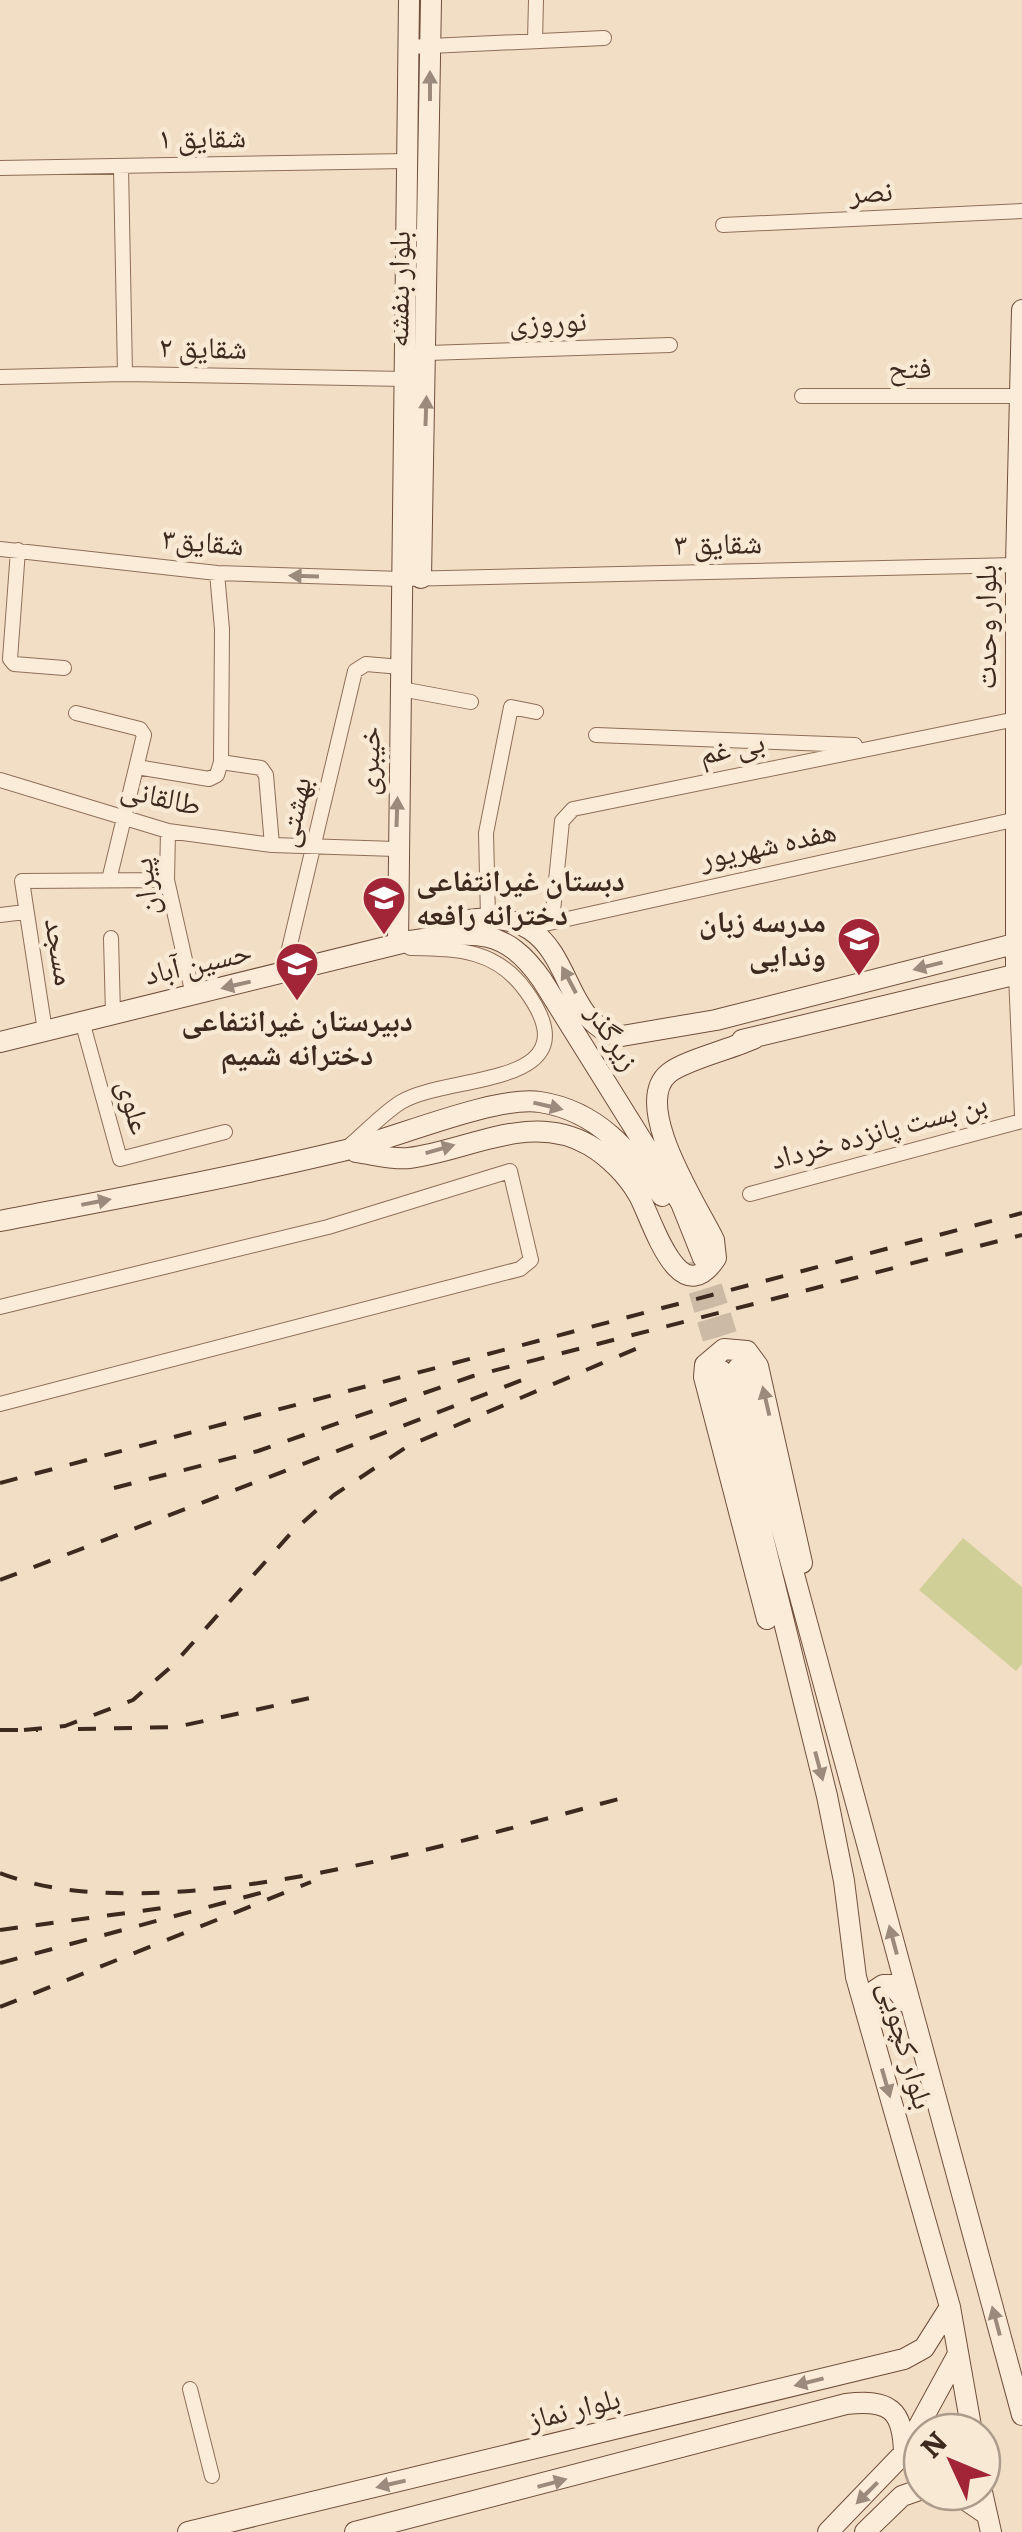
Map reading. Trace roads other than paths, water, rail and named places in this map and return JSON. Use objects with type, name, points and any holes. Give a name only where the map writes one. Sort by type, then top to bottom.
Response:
[{"type":"main road","name":"بلوار بنفشه","points":[[409,0],[403,460],[412,495],[412,578]]},
{"type":"main road","name":"بلوار بنفشه","points":[[412,495],[424,461],[431,0]]},
{"type":"main road","name":"بلوار وحدت","points":[[1019,974],[1016,565],[1022,310]]},
{"type":"main road","points":[[403,460],[412,469],[424,461]]},
{"type":"main road","name":"خیبری","points":[[399,944],[396,849],[400,667],[412,578]]},
{"type":"main road","points":[[399,944],[431,928],[488,917],[542,925],[554,954],[595,1023],[608,1034],[648,1034],[1019,943]]},
{"type":"main road","name":"زیرگذر","points":[[399,944],[474,934],[517,949],[542,980],[634,1144],[681,1203],[696,1260]]},
{"type":"main road","name":"حسین آباد","points":[[0,1042],[399,944]]},
{"type":"main road","points":[[0,1221],[344,1151],[494,1108],[538,1101],[585,1116],[634,1144],[646,1084],[663,1065],[690,1050],[1019,974]]},
{"type":"main road","points":[[797,1000],[802,1026]]},
{"type":"main road","points":[[344,1151],[408,1158],[481,1138],[528,1132],[568,1137],[589,1145],[617,1167],[638,1193],[667,1260],[685,1272],[699,1272],[716,1258],[714,1240],[660,1129],[654,1105],[658,1085],[670,1072],[754,1038]]},
{"type":"main road","points":[[794,1672],[770,1632],[704,1377],[705,1365],[724,1349],[747,1351],[758,1366],[817,1626],[816,1668]]},
{"type":"main road","points":[[794,1672],[730,1369],[816,1668]]},
{"type":"main road","name":"بلوار کچویی","points":[[816,1668],[1022,2415]]},
{"type":"main road","name":"بلوار کچویی","points":[[794,1672],[827,1796],[844,1881],[852,1958],[950,2307],[968,2412]]},
{"type":"main road","points":[[869,2023],[874,1992],[883,1984],[892,1985],[910,2008]]},
{"type":"main road","name":"بلوار نماز","points":[[188,2532],[904,2359],[924,2348],[950,2307]]},
{"type":"main road","points":[[926,2412],[958,2354]]},
{"type":"main road","points":[[355,2532],[846,2404],[872,2401],[888,2406],[902,2428]]},
{"type":"main road","points":[[828,2532],[902,2455]]},
{"type":"main road","points":[[490,2460],[483,2481],[498,2496]]},
{"type":"main road","points":[[446,2471],[468,2484],[462,2506]]},
{"type":"main road","points":[[865,2532],[902,2496]]},
{"type":"street","points":[[535,41],[536,0]]},
{"type":"street","points":[[408,47],[604,38]]},
{"type":"street","name":"شقایق ۱","points":[[0,168],[406,161]]},
{"type":"street","points":[[121,167],[125,374]]},
{"type":"street","name":"نصر","points":[[724,225],[1022,211]]},
{"type":"street","name":"نوروزی","points":[[428,354],[670,345]]},
{"type":"street","name":"شقایق ۲","points":[[0,377],[125,374],[404,378]]},
{"type":"street","name":"فتح","points":[[802,396],[1019,396]]},
{"type":"street","name":"شقایق۳","points":[[0,549],[217,574],[412,578]]},
{"type":"street","points":[[18,550],[10,660],[14,664],[64,668]]},
{"type":"street","name":"شقایق ۳","points":[[412,578],[1016,565]]},
{"type":"street","points":[[137,767],[209,779],[217,775],[221,762],[222,629],[217,574]]},
{"type":"street","name":"بهشتی","points":[[283,974],[360,665],[400,667]]},
{"type":"street","points":[[401,689],[471,702]]},
{"type":"street","points":[[488,917],[486,833],[511,707],[536,712]]},
{"type":"street","points":[[76,713],[144,731],[109,880],[167,880]]},
{"type":"street","name":"بی غم","points":[[542,925],[562,821],[573,809],[1016,719]]},
{"type":"street","points":[[596,734],[877,746]]},
{"type":"street","points":[[221,762],[264,771],[272,844]]},
{"type":"street","name":"طالقانی","points":[[0,780],[168,831],[272,844],[396,849]]},
{"type":"street","name":"هفده شهریور","points":[[542,925],[1017,819]]},
{"type":"street","name":"پیران","points":[[168,831],[167,880],[193,995]]},
{"type":"street","name":"مسجد","points":[[45,1031],[22,881],[109,880]]},
{"type":"street","points":[[0,915],[26,912]]},
{"type":"street","points":[[111,938],[112,1014]]},
{"type":"street","points":[[344,1151],[403,1100],[522,1068],[541,1054],[546,1037],[529,994],[498,962],[461,950],[399,944]]},
{"type":"street","points":[[1019,974],[1022,1118]]},
{"type":"street","name":"علوی","points":[[82,1022],[120,1160],[225,1132]]},
{"type":"street","name":"بن بست پانزده خرداد","points":[[750,1194],[1022,1118]]},
{"type":"street","points":[[0,1306],[328,1227],[510,1171],[531,1260],[520,1269],[0,1404]]},
{"type":"street","points":[[190,2389],[212,2476]]},
{"type":"tunnel","points":[[703,1258],[737,1366]]},
{"type":"tunnel","points":[[690,1262],[722,1371]]},
{"type":"railway","points":[[0,1483],[1022,1213]]},
{"type":"railway","points":[[114,1488],[258,1451],[473,1376],[1022,1235]]},
{"type":"railway","points":[[24,1730],[65,1726],[133,1700],[173,1665],[292,1532],[334,1495],[408,1446],[647,1344]]},
{"type":"railway","points":[[0,1580],[525,1379]]},
{"type":"railway","points":[[78,1729],[176,1727],[324,1695]]},
{"type":"railway","points":[[0,1730],[38,1730]]},
{"type":"railway","points":[[0,1873],[65,1889],[141,1893],[224,1888],[398,1856],[626,1797]]},
{"type":"railway","points":[[0,2007],[311,1882]]},
{"type":"railway","points":[[0,1963],[264,1892]]},
{"type":"railway","points":[[0,1930],[163,1908]]},
{"type":"place","name":"دبستان غیرانتفاعی دخترانه رافعه","points":[[384,936]]},
{"type":"place","name":"مدرسه زبان وندایی","points":[[859,977]]},
{"type":"place","name":"دبیرستان غیرانتفاعی دخترانه شمیم","points":[[297,1002]]}]
